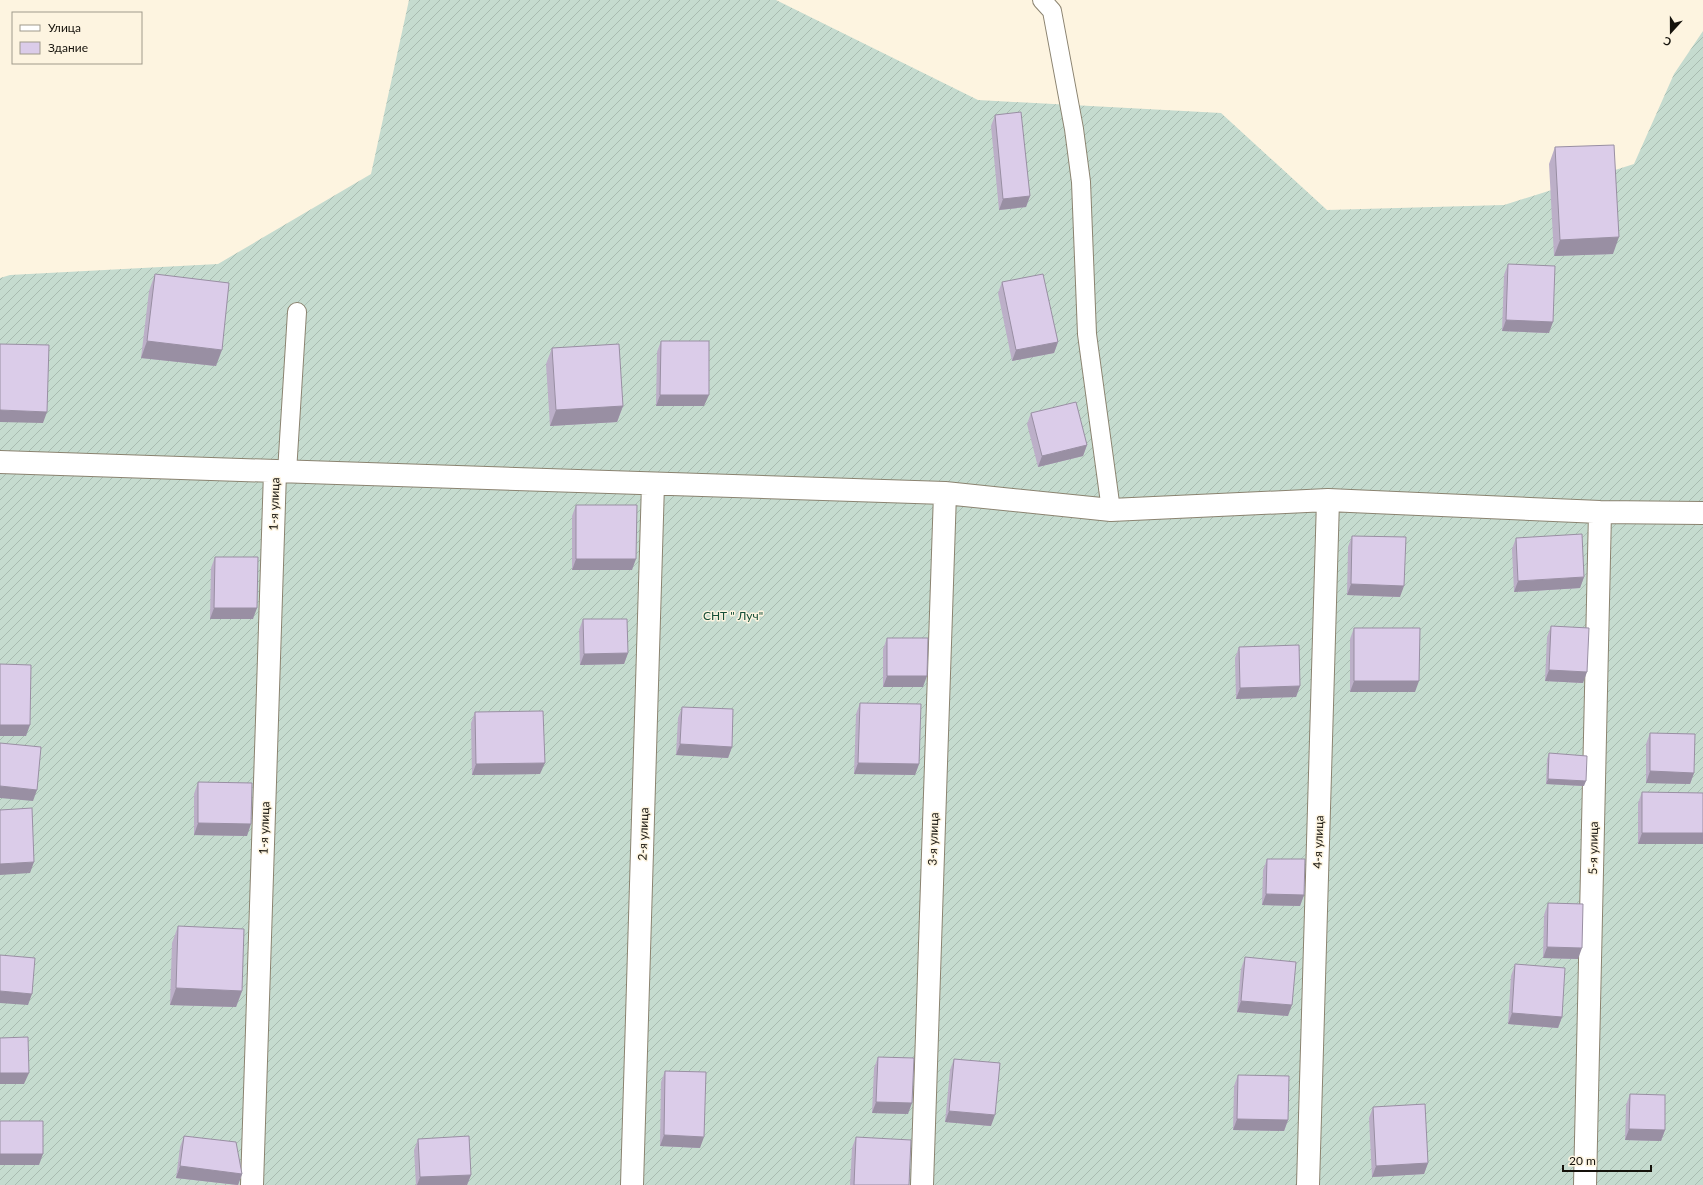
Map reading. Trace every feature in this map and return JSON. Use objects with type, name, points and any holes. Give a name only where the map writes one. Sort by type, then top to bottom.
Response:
[{"type":"street","points":[[0,462],[945,493],[1111,510],[1328,500],[1600,512],[1703,513]]},
{"type":"street","name":"1-я улица","points":[[252,1185],[281,472]]},
{"type":"street","name":"2-я улица","points":[[632,1185],[653,484]]},
{"type":"street","name":"3-я улица","points":[[922,1185],[945,493]]},
{"type":"street","name":"4-я улица","points":[[1308,1185],[1328,500]]},
{"type":"street","name":"5-я улица","points":[[1585,1185],[1600,512]]},
{"type":"lane","points":[[1042,0],[1052,11],[1074,129],[1080,182],[1087,334],[1111,510]]},
{"type":"lane","points":[[281,472],[297,312]]},
{"type":"green space","name":"СНТ \" Луч\"","points":[[409,0],[776,0],[978,100],[1221,113],[1327,210],[1504,205],[1634,164],[1674,74],[1703,31],[1703,1185],[0,1185],[0,278],[10,275],[218,264],[371,174]]},
{"type":"building","points":[[1021,112],[1030,196],[1003,199],[995,115]]},
{"type":"building","points":[[1614,145],[1619,237],[1560,240],[1555,147]]},
{"type":"building","points":[[1508,264],[1555,266],[1553,322],[1506,320]]},
{"type":"building","points":[[155,274],[229,283],[222,350],[147,341]]},
{"type":"building","points":[[1043,274],[1058,342],[1016,350],[1002,282]]},
{"type":"building","points":[[661,341],[709,341],[709,395],[660,395]]},
{"type":"building","points":[[0,344],[49,345],[47,412],[0,410]]},
{"type":"building","points":[[619,344],[623,406],[556,410],[552,348]]},
{"type":"building","points":[[1076,402],[1087,445],[1042,456],[1031,413]]},
{"type":"building","points":[[576,505],[637,505],[636,559],[576,559]]},
{"type":"building","points":[[1582,534],[1584,577],[1518,581],[1516,538]]},
{"type":"building","points":[[1352,536],[1406,537],[1404,586],[1351,584]]},
{"type":"building","points":[[215,557],[258,557],[257,608],[214,608]]},
{"type":"building","points":[[583,619],[627,619],[628,653],[584,654]]},
{"type":"building","points":[[1551,626],[1589,628],[1587,672],[1549,670]]},
{"type":"building","points":[[1354,628],[1420,628],[1419,681],[1354,681]]},
{"type":"building","points":[[887,638],[928,638],[927,676],[887,676]]},
{"type":"building","points":[[1299,645],[1300,686],[1240,688],[1239,647]]},
{"type":"building","points":[[0,664],[31,665],[30,725],[0,725]]},
{"type":"building","points":[[860,703],[921,704],[919,764],[858,763]]},
{"type":"building","points":[[682,707],[733,709],[732,747],[680,744]]},
{"type":"building","points":[[543,711],[545,763],[476,764],[475,712]]},
{"type":"building","points":[[1650,733],[1695,734],[1694,773],[1650,771]]},
{"type":"building","points":[[0,743],[41,747],[37,790],[0,786]]},
{"type":"building","points":[[1549,753],[1587,756],[1586,781],[1548,779]]},
{"type":"building","points":[[198,782],[252,783],[251,824],[198,823]]},
{"type":"building","points":[[1642,792],[1703,793],[1703,833],[1642,833]]},
{"type":"building","points":[[32,808],[34,862],[0,864],[0,810]]},
{"type":"building","points":[[1267,859],[1305,859],[1304,895],[1266,894]]},
{"type":"building","points":[[1548,903],[1583,904],[1582,948],[1547,947]]},
{"type":"building","points":[[178,926],[244,929],[242,991],[176,988]]},
{"type":"building","points":[[0,955],[35,958],[32,994],[0,991]]},
{"type":"building","points":[[1245,957],[1296,962],[1292,1005],[1241,1001]]},
{"type":"building","points":[[1515,964],[1565,968],[1562,1017],[1512,1013]]},
{"type":"building","points":[[28,1037],[29,1073],[0,1073],[0,1038]]},
{"type":"building","points":[[878,1057],[914,1058],[912,1103],[876,1102]]},
{"type":"building","points":[[954,1059],[1000,1063],[995,1115],[949,1111]]},
{"type":"building","points":[[665,1071],[706,1072],[704,1137],[664,1135]]},
{"type":"building","points":[[1238,1075],[1289,1076],[1288,1120],[1237,1119]]},
{"type":"building","points":[[1630,1094],[1665,1095],[1665,1130],[1629,1129]]},
{"type":"building","points":[[1425,1104],[1428,1163],[1376,1166],[1373,1107]]},
{"type":"building","points":[[0,1121],[43,1121],[43,1154],[0,1154]]},
{"type":"building","points":[[184,1136],[236,1142],[242,1174],[180,1166]]},
{"type":"building","points":[[469,1136],[471,1175],[420,1177],[418,1139]]},
{"type":"building","points":[[856,1137],[911,1140],[909,1185],[854,1185]]}]
